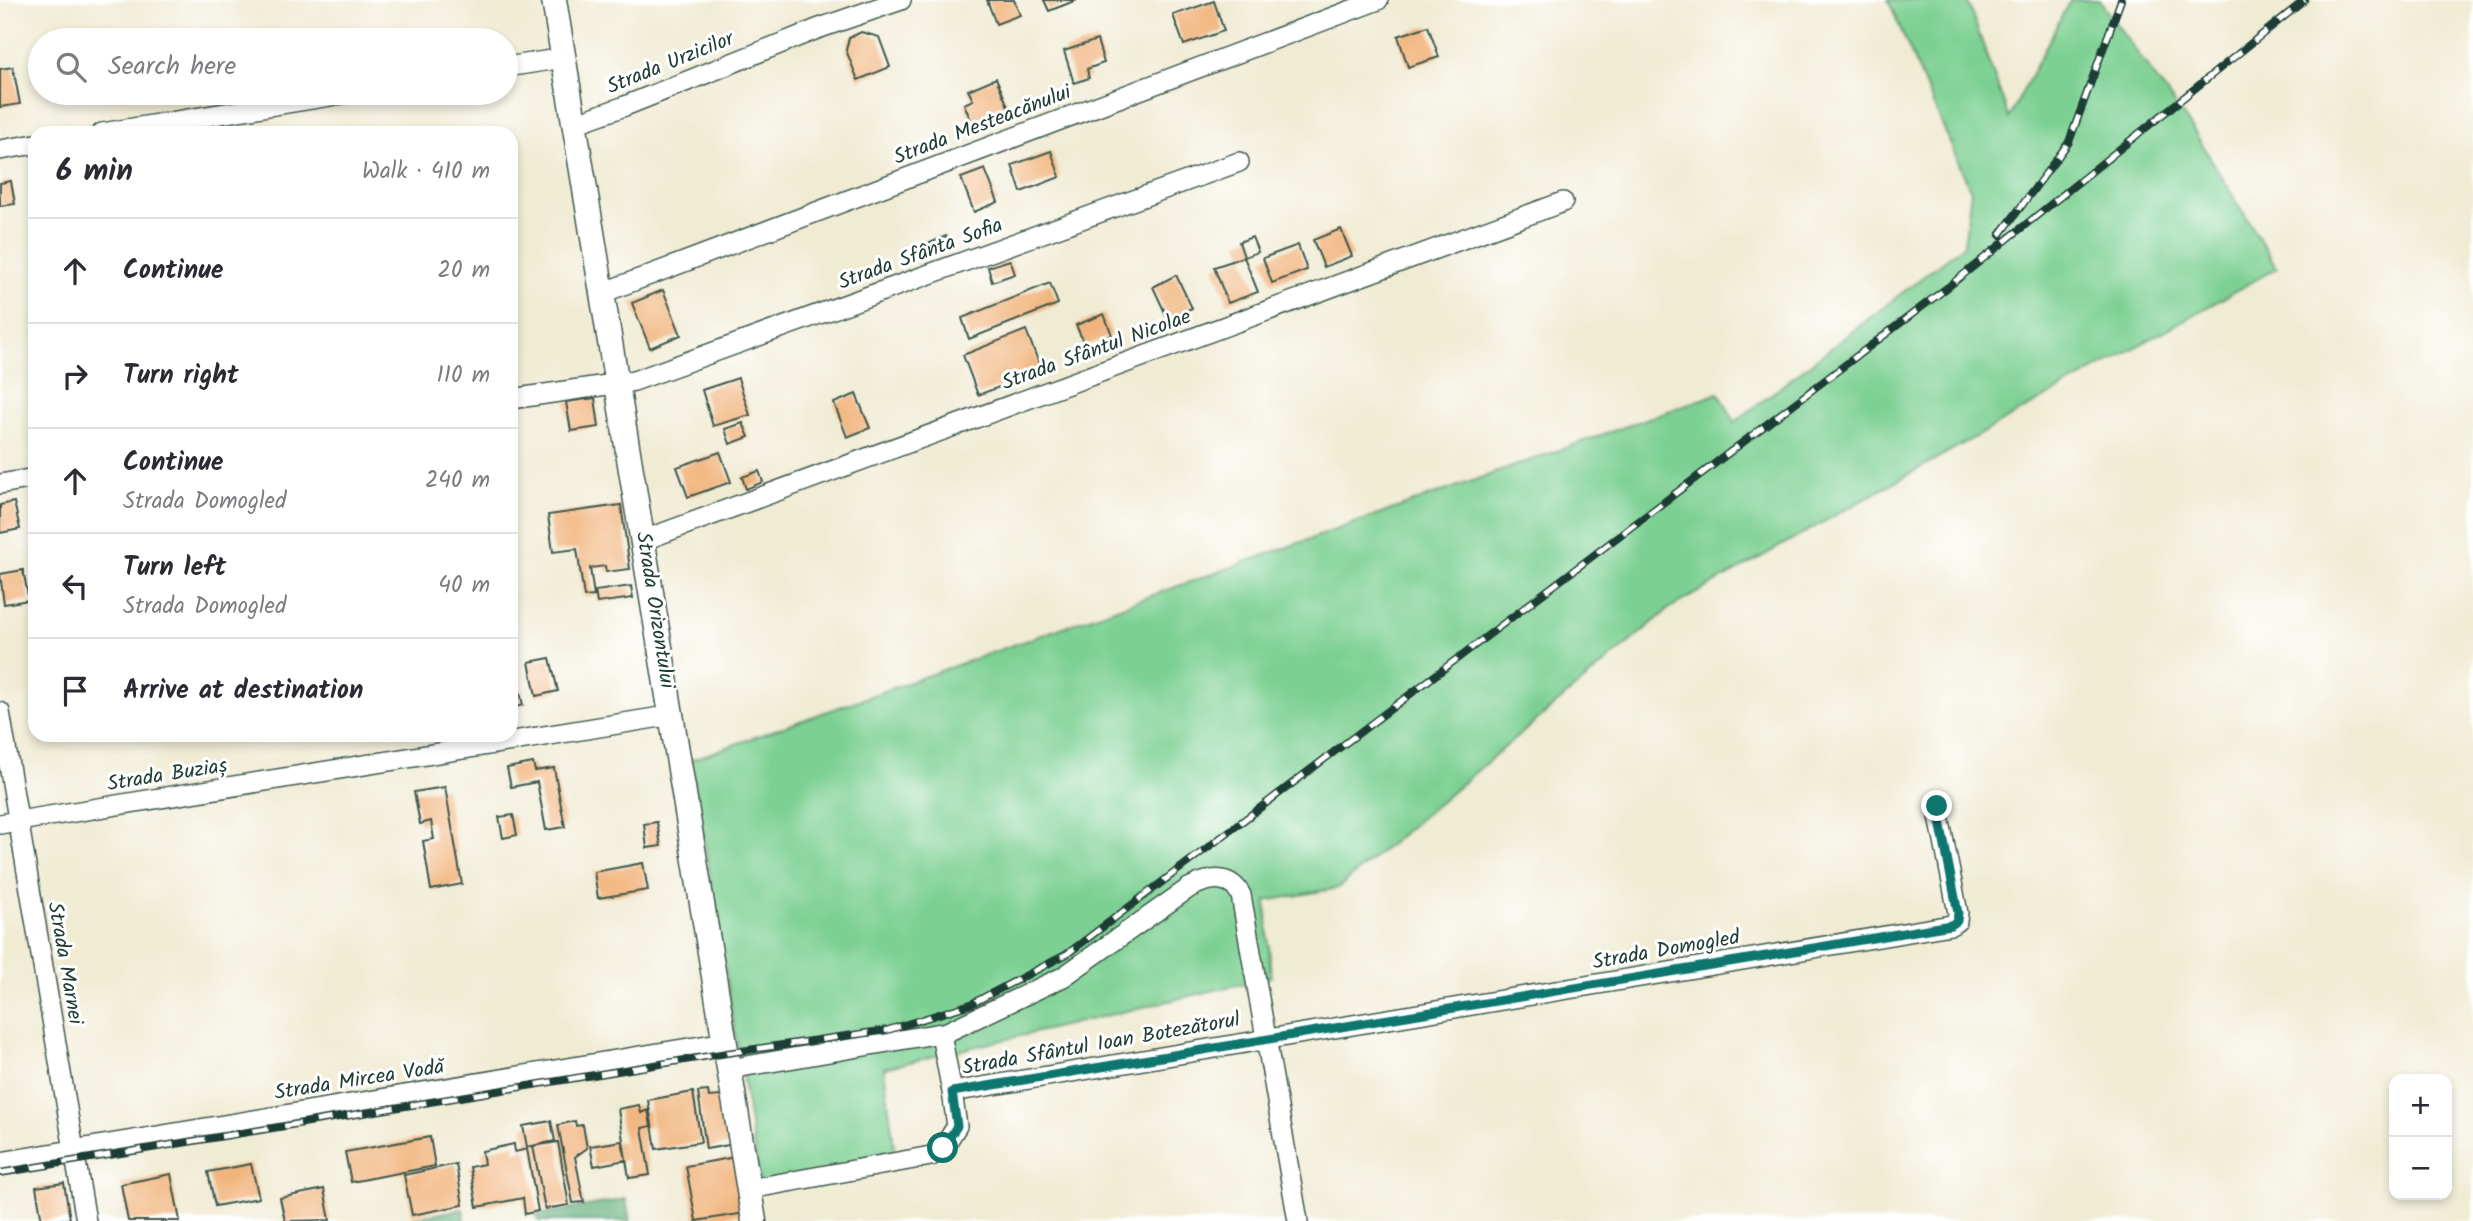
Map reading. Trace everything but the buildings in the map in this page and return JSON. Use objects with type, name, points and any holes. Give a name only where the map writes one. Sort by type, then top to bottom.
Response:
[{"type":"street","name":"Strada Orizontului","points":[[554,0],[754,1221]]},
{"type":"street","name":"Strada Urzicilor","points":[[574,124],[817,29],[901,0]]},
{"type":"street","name":"Strada Mesteacănului","points":[[601,292],[1378,0]]},
{"type":"street","points":[[518,65],[564,58]]},
{"type":"street","points":[[145,126],[275,105]]},
{"type":"street","points":[[0,149],[28,145]]},
{"type":"street","name":"Strada Sfânta Sofia","points":[[518,398],[634,381],[1239,162]]},
{"type":"street","name":"Strada Sfântul Nicolae","points":[[644,540],[1563,202]]},
{"type":"street","points":[[0,484],[28,479]]},
{"type":"street","name":"Strada Marnei","points":[[0,712],[9,823],[75,1148],[86,1221]]},
{"type":"street","name":"Strada Buziaș","points":[[518,740],[673,715]]},
{"type":"street","name":"Strada Buziaș","points":[[9,823],[507,742]]},
{"type":"street","name":"Strada Domogled","points":[[1266,1038],[1951,925],[1957,921],[1958,913],[1937,806]]},
{"type":"street","points":[[730,1069],[941,1034],[1063,977],[1189,888],[1214,879],[1224,880],[1236,886],[1241,895],[1298,1221]]},
{"type":"street","points":[[941,1034],[952,1092]]},
{"type":"street","name":"Strada Sfântul Ioan Botezătorul","points":[[749,1189],[931,1156],[943,1148],[957,1126],[952,1092],[1266,1038]]},
{"type":"street","name":"Strada Mircea Vodă","points":[[0,1161],[725,1042]]},
{"type":"green space","points":[[1888,0],[1967,0],[2009,118],[2070,0],[2099,0],[2194,131],[2277,268],[1670,608],[1338,888],[1266,901],[1271,977],[884,1068],[896,1163],[760,1185],[691,760],[1719,393],[1735,422],[1964,245],[1971,191]]},
{"type":"green space","points":[[626,1199],[630,1221],[538,1221],[537,1215]]},
{"type":"green space","points":[[463,1209],[465,1221],[397,1221]]},
{"type":"railway","points":[[2000,235],[2069,142],[2121,0]]},
{"type":"railway","points":[[0,1173],[727,1053],[888,1030],[971,1004],[1067,954],[1948,287],[2305,0]]},
{"type":"route","points":[[943,1148],[957,1126],[952,1092],[1951,925],[1957,921],[1958,913],[1937,806]]}]
